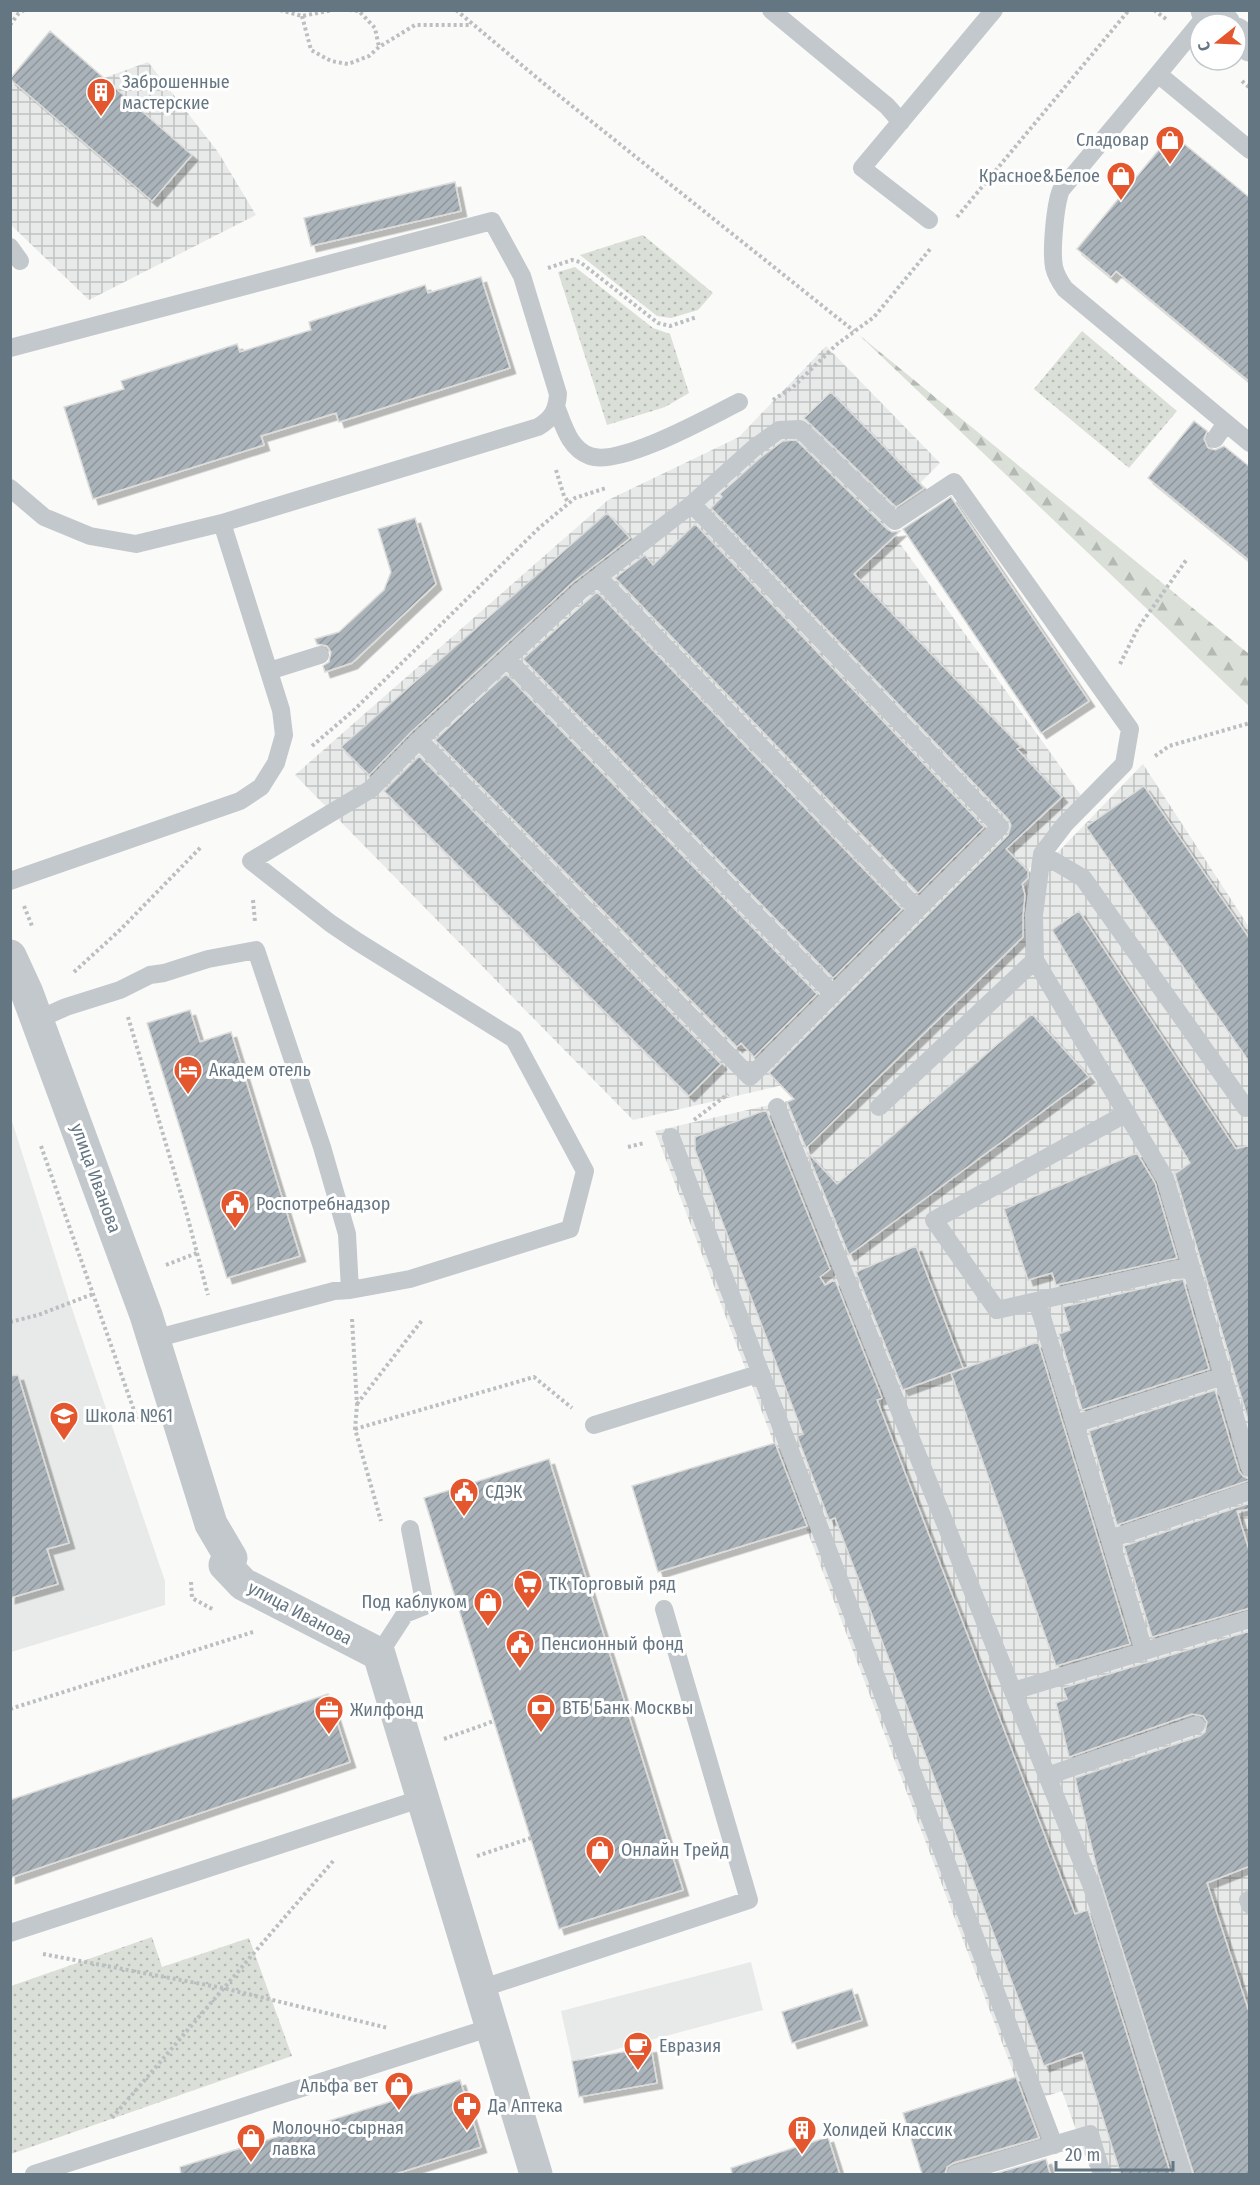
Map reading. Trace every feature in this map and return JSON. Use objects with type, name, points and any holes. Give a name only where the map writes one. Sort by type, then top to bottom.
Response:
[{"type":"street","name":"улица Иванова","points":[[10,956],[37,1020],[154,1339],[212,1524],[231,1558],[225,1565],[243,1584],[380,1654]]},
{"type":"street","points":[[380,1654],[536,2175]]},
{"type":"lane","points":[[771,10],[887,106],[901,122]]},
{"type":"lane","points":[[929,220],[862,168],[994,10]]},
{"type":"lane","points":[[1188,42],[1158,74],[1061,190],[1056,205],[1054,264],[1057,278],[1065,289],[1250,443]]},
{"type":"lane","points":[[1158,74],[1250,150]]},
{"type":"lane","points":[[10,348],[492,221],[522,276],[558,394],[557,409],[567,434],[576,447],[591,457],[608,458],[628,453],[739,402]]},
{"type":"lane","points":[[10,488],[44,517],[90,536],[136,544],[222,522],[538,427],[549,420],[557,409]]},
{"type":"lane","points":[[1215,439],[1226,423]]},
{"type":"lane","points":[[154,1339],[334,1291],[410,1279],[570,1229],[585,1171],[514,1039],[358,942],[251,861],[371,789],[419,740],[598,576],[692,504],[753,449],[779,430],[800,429],[895,521],[954,482],[1130,729],[1124,764],[1065,824],[1042,854],[1034,915],[1035,960],[1166,1178],[1250,1468]]},
{"type":"lane","points":[[419,740],[750,1077],[1000,827],[692,504]]},
{"type":"lane","points":[[10,881],[240,801],[261,787],[276,763],[284,735],[281,710],[222,522]]},
{"type":"lane","points":[[598,576],[917,909]]},
{"type":"lane","points":[[269,671],[320,655]]},
{"type":"lane","points":[[507,659],[833,994]]},
{"type":"lane","points":[[1042,854],[1083,878],[1245,1108]]},
{"type":"lane","points":[[37,1020],[66,1007],[120,990],[150,975],[208,959],[256,950],[322,1147],[341,1212],[347,1234],[350,1290]]},
{"type":"lane","points":[[879,1107],[1035,960]]},
{"type":"lane","points":[[777,1107],[1092,1887],[1183,2175]]},
{"type":"lane","points":[[1127,1113],[934,1220],[997,1310],[1190,1266]]},
{"type":"lane","points":[[671,1137],[1054,2145]]},
{"type":"lane","points":[[1037,1301],[1144,1652]]},
{"type":"lane","points":[[594,1425],[761,1373]]},
{"type":"lane","points":[[1075,1424],[1223,1376]]},
{"type":"lane","points":[[1110,1539],[1250,1491]]},
{"type":"lane","points":[[380,1654],[405,1614],[425,1606],[410,1529]]},
{"type":"lane","points":[[480,1989],[749,1900],[664,1609]]},
{"type":"lane","points":[[1013,1692],[1250,1619]]},
{"type":"lane","points":[[1047,1776],[1196,1725]]},
{"type":"lane","points":[[10,1934],[423,1798]]},
{"type":"lane","points":[[34,2175],[492,2026]]},
{"type":"lane","points":[[956,2175],[1090,2134],[1102,2175]]},
{"type":"path","points":[[10,25],[24,10]]},
{"type":"path","points":[[280,10],[302,16],[333,10]]},
{"type":"path","points":[[349,10],[359,11],[375,28],[379,47]]},
{"type":"path","points":[[456,10],[854,331]]},
{"type":"path","points":[[950,226],[1129,10]]},
{"type":"path","points":[[302,16],[312,50],[331,61],[348,64],[369,56],[379,47],[415,25],[473,25]]},
{"type":"path","points":[[766,406],[793,387],[836,345],[874,317],[935,244]]},
{"type":"path","points":[[522,276],[576,260],[658,323],[670,326],[697,317]]},
{"type":"path","points":[[310,748],[353,711],[538,528],[575,498],[613,486]]},
{"type":"path","points":[[1104,693],[1138,628],[1187,559]]},
{"type":"path","points":[[69,973],[75,971],[112,937],[201,847],[210,841]]},
{"type":"path","points":[[251,861],[256,950]]},
{"type":"path","points":[[120,990],[215,1322]]},
{"type":"path","points":[[628,1147],[671,1137],[750,1077]]},
{"type":"path","points":[[165,1265],[197,1253]]},
{"type":"path","points":[[350,1290],[357,1405],[355,1429],[381,1521]]},
{"type":"path","points":[[10,1322],[38,1315],[101,1291]]},
{"type":"path","points":[[357,1405],[423,1319]]},
{"type":"path","points":[[355,1429],[534,1377],[594,1425]]},
{"type":"path","points":[[10,1709],[253,1632]]},
{"type":"path","points":[[439,1740],[494,1721]]},
{"type":"path","points":[[476,1856],[531,1838]]},
{"type":"path","points":[[75,2160],[336,1857]]},
{"type":"path","points":[[33,1953],[223,1988],[444,2042]]},
{"type":"shaded area","points":[[50,31],[104,78],[148,62],[218,152],[256,215],[89,300],[11,225],[11,77]]},
{"type":"shaded area","points":[[826,346],[940,463],[883,520],[1088,805],[843,1071],[633,1120],[295,775],[608,500],[739,437]]},
{"type":"shaded area","points":[[1143,764],[1249,927],[1249,2174],[1092,2174],[1062,2091],[1025,2103],[655,1131],[827,1092]]},
{"type":"shaded area","name":"Школа №61","points":[[10,1115],[70,1303],[165,1581],[165,1605],[11,1652]]},
{"type":"shaded area","points":[[751,1962],[763,2010],[572,2061],[561,2011]]},
{"type":"green space","points":[[643,235],[713,293],[698,310],[671,318],[657,316],[580,255]]},
{"type":"green space","points":[[575,267],[653,328],[670,334],[689,393],[665,407],[607,425],[558,272]]},
{"type":"green space","points":[[1082,331],[1177,411],[1129,468],[1034,389]]},
{"type":"green space","points":[[859,335],[1249,654],[1249,706]]},
{"type":"green space","points":[[152,1937],[162,1967],[249,1938],[292,2056],[11,2154],[11,1986]]},
{"type":"building","name":"Заброшенные мастерские","points":[[50,31],[192,155],[152,201],[10,79]]},
{"type":"building","points":[[1172,134],[1250,198],[1250,382],[1116,271],[1111,277],[1077,249]]},
{"type":"building","points":[[455,182],[461,211],[311,246],[304,218]]},
{"type":"building","points":[[481,277],[510,368],[339,422],[336,413],[261,436],[264,445],[93,499],[64,407],[124,389],[121,381],[237,344],[240,352],[311,330],[309,322],[425,285],[428,293]]},
{"type":"building","points":[[831,392],[924,488],[896,507],[804,418]]},
{"type":"building","points":[[1194,421],[1207,431],[1204,439],[1208,448],[1215,450],[1224,446],[1250,467],[1250,561],[1148,478]]},
{"type":"building","points":[[796,440],[887,529],[892,532],[900,531],[854,574],[1021,747],[1017,749],[1062,797],[1006,849],[1028,871],[1028,878],[1022,884],[1025,895],[1023,937],[806,1148],[787,1102],[794,1099],[769,1073],[1008,835],[1011,825],[1008,819],[711,508],[722,497],[720,494],[760,458],[783,441]]},
{"type":"building","points":[[951,497],[1089,701],[1041,733],[903,529]]},
{"type":"building","points":[[607,513],[630,538],[572,583],[411,732],[369,775],[341,747]]},
{"type":"building","points":[[415,518],[436,584],[352,663],[325,672],[323,666],[329,662],[331,652],[327,646],[317,644],[315,639],[339,632],[384,590],[391,572],[378,529]]},
{"type":"building","points":[[695,524],[984,827],[918,893],[615,578],[645,555],[653,565]]},
{"type":"building","points":[[597,592],[902,909],[833,978],[523,659]]},
{"type":"building","points":[[506,674],[817,994],[754,1057],[741,1043],[737,1047],[435,740]]},
{"type":"building","points":[[419,756],[721,1064],[689,1096],[384,791]]},
{"type":"building","points":[[1144,786],[1250,939],[1250,1063],[1086,827]]},
{"type":"building","points":[[1079,911],[1236,1149],[1250,1145],[1250,1426],[1174,1171],[1176,1173],[1190,1163],[1052,930]]},
{"type":"building","points":[[190,1010],[200,1042],[231,1032],[300,1256],[227,1278],[147,1023]]},
{"type":"building","points":[[1032,1014],[1089,1077],[849,1255],[807,1152],[837,1184]]},
{"type":"building","points":[[766,1110],[830,1269],[820,1277],[825,1285],[835,1280],[882,1398],[877,1400],[1075,1914],[1088,1910],[1171,2175],[1121,2175],[1082,2052],[1044,2066],[835,1518],[829,1520],[797,1436],[803,1434],[695,1150],[695,1137]]},
{"type":"building","points":[[1137,1153],[1155,1183],[1177,1258],[1056,1285],[1052,1273],[1028,1280],[1004,1209]]},
{"type":"building","points":[[916,1246],[963,1368],[903,1390],[856,1272]]},
{"type":"building","points":[[1183,1279],[1209,1369],[1082,1410],[1059,1334],[1070,1330],[1063,1307]]},
{"type":"building","points":[[1038,1342],[1130,1644],[1056,1666],[951,1373]]},
{"type":"building","points":[[18,1375],[69,1543],[47,1549],[58,1584],[10,1598],[10,1376]]},
{"type":"building","points":[[1215,1390],[1239,1471],[1250,1480],[1117,1525],[1089,1431]]},
{"type":"building","points":[[775,1443],[807,1526],[658,1572],[632,1486]]},
{"type":"building","name":"ТК Торговый ряд","points":[[549,1459],[683,1890],[559,1929],[424,1498]]},
{"type":"building","points":[[1250,1503],[1250,1509],[1237,1511],[1250,1553],[1250,1608],[1152,1637],[1124,1546]]},
{"type":"building","points":[[1250,1631],[1250,1866],[1207,1883],[1250,2015],[1250,2175],[1194,2175],[1098,1873],[1075,1778],[1200,1736],[1205,1732],[1207,1722],[1203,1716],[1192,1714],[1069,1757],[1056,1703],[1067,1699],[1063,1688]]},
{"type":"building","points":[[328,1694],[350,1762],[10,1878],[10,1800]]},
{"type":"building","points":[[852,1989],[862,2020],[792,2043],[782,2012]]},
{"type":"building","points":[[651,2047],[657,2083],[579,2097],[572,2061]]},
{"type":"building","points":[[1016,2077],[1039,2138],[953,2163],[947,2167],[945,2174],[922,2174],[903,2113]]},
{"type":"building","points":[[460,2080],[481,2147],[392,2175],[181,2175],[180,2167]]},
{"type":"building","name":"Холидей Классик","points":[[828,2137],[840,2175],[732,2175],[731,2168]]},
{"type":"building","points":[[1046,2159],[1050,2174],[994,2174]]},
{"type":"place","name":"Заброшенные мастерские","points":[[101,118]]},
{"type":"place","name":"Сладовар","points":[[1170,166]]},
{"type":"place","name":"Красное&Белое","points":[[1121,202]]},
{"type":"place","name":"Академ отель","points":[[188,1096]]},
{"type":"place","name":"Роспотребнадзор","points":[[235,1230]]},
{"type":"place","name":"Школа №61","points":[[64,1442]]},
{"type":"place","name":"СДЭК","points":[[464,1518]]},
{"type":"place","name":"ТК Торговый ряд","points":[[528,1610]]},
{"type":"place","name":"Под каблуком","points":[[488,1628]]},
{"type":"place","name":"Пенсионный фонд","points":[[520,1670]]},
{"type":"place","name":"ВТБ Банк Москвы","points":[[541,1734]]},
{"type":"place","name":"Жилфонд","points":[[329,1736]]},
{"type":"place","name":"Онлайн Трейд","points":[[600,1876]]},
{"type":"place","name":"Евразия","points":[[638,2072]]},
{"type":"place","name":"Альфа вет","points":[[399,2112]]},
{"type":"place","name":"Да Аптека","points":[[467,2132]]},
{"type":"place","name":"Холидей Классик","points":[[802,2156]]},
{"type":"place","name":"Молочно-сырная лавка","points":[[251,2164]]}]
